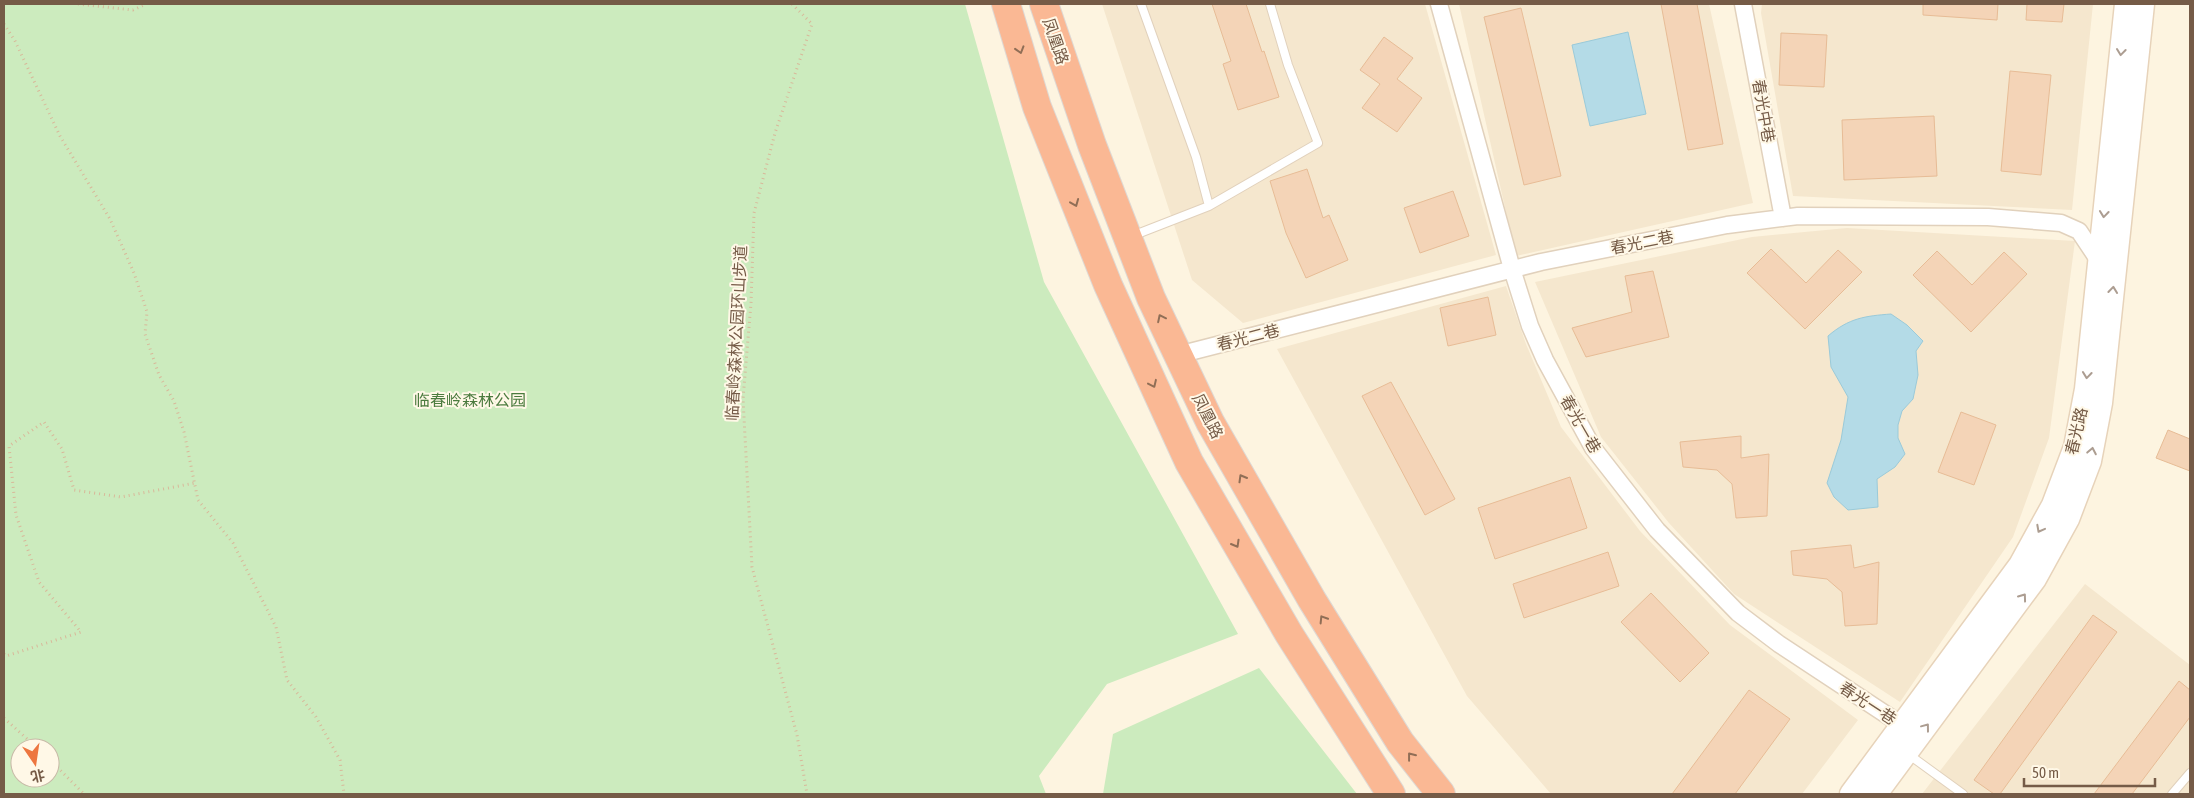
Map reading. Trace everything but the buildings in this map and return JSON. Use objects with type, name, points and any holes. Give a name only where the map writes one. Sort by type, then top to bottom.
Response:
[{"type":"highway","points":[[1006,4],[1037,107],[1100,268],[1189,462],[1288,634],[1391,794]]},
{"type":"highway","name":"凤凰路","points":[[1044,4],[1092,145],[1151,298],[1210,422],[1312,600],[1400,742],[1441,794]]},
{"type":"main road","name":"春光路","points":[[1850,794],[2020,565],[2053,505],[2075,447],[2082,408],[2099,261],[2126,4]]},
{"type":"main road","name":"春光路","points":[[1876,794],[2035,579],[2068,519],[2090,461],[2101,403],[2143,4]]},
{"type":"street","name":"春光一巷","points":[[1439,4],[1512,269],[1530,326],[1545,360],[1593,448],[1657,530],[1738,613],[1779,644],[1902,725]]},
{"type":"street","name":"春光中巷","points":[[1743,4],[1783,218]]},
{"type":"street","name":"春光二巷","points":[[1178,355],[1512,269],[1727,225],[1783,218],[1871,215],[1988,217],[2061,223],[2079,231],[2099,261]]},
{"type":"lane","points":[[1141,4],[1196,157],[1209,206]]},
{"type":"lane","points":[[1128,238],[1209,206],[1318,143],[1288,65],[1270,4]]},
{"type":"lane","points":[[1907,753],[1963,794]]},
{"type":"lane","points":[[2172,794],[2190,773]]},
{"type":"path","points":[[78,4],[133,10],[146,4]]},
{"type":"path","name":"临春岭森林公园环山步道","points":[[792,4],[812,24],[776,134],[754,213],[751,303],[743,400],[752,567],[797,735],[807,794]]},
{"type":"path","points":[[4,24],[15,41],[60,136],[110,220],[134,273],[147,312],[145,334],[159,375],[174,401],[184,432],[198,500],[232,543],[276,627],[287,680],[316,717],[340,760],[344,794]]},
{"type":"path","points":[[4,654],[6,656],[80,632],[39,582],[16,515],[10,446],[44,422],[62,449],[74,490],[121,497],[195,483]]},
{"type":"path","points":[[4,718],[26,738]]},
{"type":"path","points":[[60,770],[84,794]]},
{"type":"shaded area","points":[[1102,4],[1425,4],[1496,255],[1243,323],[1192,280]]},
{"type":"shaded area","points":[[1459,4],[1709,4],[1753,203],[1516,256]]},
{"type":"shaded area","points":[[1762,4],[2093,4],[2072,210],[1793,196],[1761,13]]},
{"type":"shaded area","points":[[1847,228],[2075,241],[2049,438],[2013,537],[1900,702],[1734,594],[1669,523],[1601,437],[1535,282],[1752,237]]},
{"type":"shaded area","points":[[1506,286],[1526,344],[1561,427],[1640,531],[1730,625],[1858,720],[1802,794],[1551,794],[1467,696],[1277,349]]},
{"type":"shaded area","points":[[2085,584],[2190,665],[2190,794],[1922,794]]},
{"type":"green space","name":"临春岭森林公园","points":[[4,4],[965,4],[1044,282],[1238,634],[1107,684],[1039,776],[1046,794],[4,794]]},
{"type":"green space","points":[[1259,668],[1357,794],[1103,794],[1113,734]]},
{"type":"water","points":[[1628,32],[1646,114],[1590,126],[1572,45]]},
{"type":"water","points":[[1891,314],[1907,325],[1923,341],[1916,351],[1918,375],[1913,399],[1902,411],[1898,425],[1898,438],[1905,454],[1895,467],[1877,479],[1878,507],[1848,510],[1834,497],[1827,483],[1841,440],[1848,397],[1831,367],[1828,336],[1843,325],[1858,319]]}]
